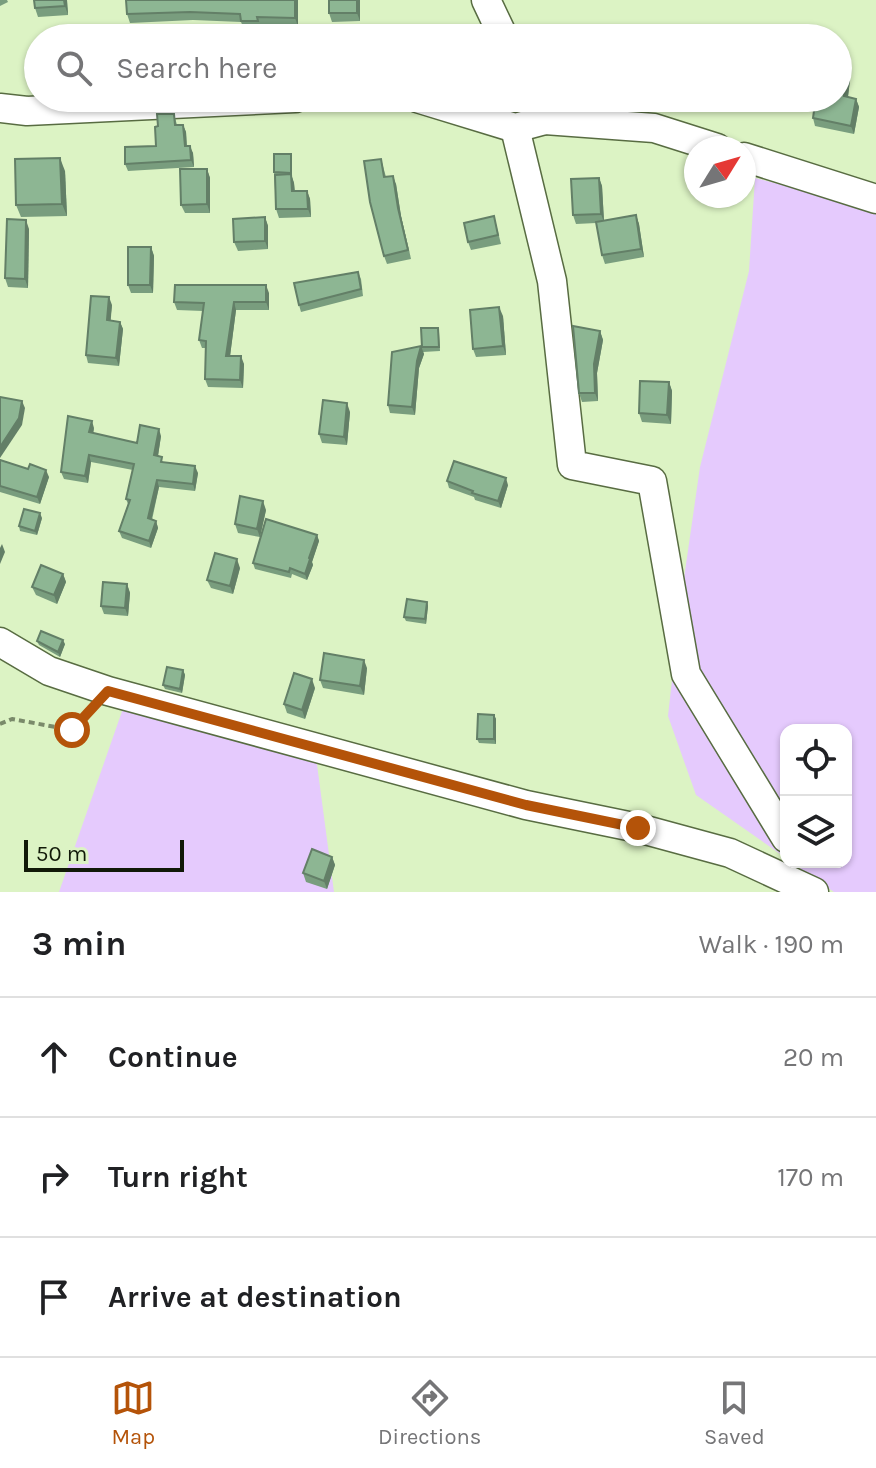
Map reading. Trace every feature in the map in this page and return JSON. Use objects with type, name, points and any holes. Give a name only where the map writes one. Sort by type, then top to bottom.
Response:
[{"type":"street","points":[[486,0],[497,24]]},
{"type":"street","points":[[0,108],[24,111]]},
{"type":"street","points":[[463,112],[515,128]]},
{"type":"street","points":[[515,128],[536,112]]},
{"type":"street","points":[[558,112],[654,128],[684,138]]},
{"type":"street","points":[[515,128],[552,281],[572,465],[652,481],[686,674],[780,828]]},
{"type":"street","points":[[756,161],[876,199]]},
{"type":"street","points":[[0,642],[49,671],[108,691],[526,805],[638,828],[730,853],[817,892]]},
{"type":"street","points":[[804,868],[817,892]]},
{"type":"path","points":[[0,724],[12,719],[72,730],[108,691]]},
{"type":"shaded area","points":[[756,178],[876,209],[876,892],[834,892],[800,868],[852,868],[852,724],[780,724],[780,854],[696,795],[668,716],[700,467],[749,271]]},
{"type":"shaded area","points":[[127,697],[316,757],[334,892],[59,892]]},
{"type":"building","points":[[34,0],[64,0],[65,6],[35,8]]},
{"type":"building","points":[[126,0],[295,0],[295,18],[257,17],[258,21],[241,21],[240,14],[127,14]]},
{"type":"building","points":[[329,0],[357,0],[357,13],[329,13]]},
{"type":"building","points":[[852,98],[856,99],[851,126],[813,118],[814,112],[852,112]]},
{"type":"building","points":[[157,114],[174,114],[175,125],[183,125],[185,146],[190,146],[191,160],[125,164],[125,147],[156,146]]},
{"type":"building","points":[[274,154],[291,154],[291,173],[274,172]]},
{"type":"building","points":[[60,158],[62,204],[16,205],[15,159]]},
{"type":"building","points":[[381,159],[384,177],[393,176],[408,250],[384,256],[370,202],[364,161]]},
{"type":"building","points":[[180,169],[207,169],[207,204],[181,205]]},
{"type":"building","points":[[291,174],[292,191],[307,191],[308,209],[276,209],[275,175]]},
{"type":"building","points":[[599,178],[601,214],[573,215],[571,179]]},
{"type":"building","points":[[636,215],[641,249],[602,255],[596,222]]},
{"type":"building","points":[[494,216],[498,235],[468,242],[464,223]]},
{"type":"building","points":[[265,217],[265,241],[234,242],[233,219]]},
{"type":"building","points":[[7,219],[26,220],[25,279],[5,278]]},
{"type":"building","points":[[128,247],[151,247],[150,285],[128,285]]},
{"type":"building","points":[[358,272],[361,289],[299,305],[294,283]]},
{"type":"building","points":[[175,285],[266,285],[266,302],[234,302],[226,356],[241,356],[240,380],[205,379],[206,341],[199,340],[204,303],[174,302]]},
{"type":"building","points":[[91,296],[109,297],[107,320],[120,322],[116,358],[86,355]]},
{"type":"building","points":[[499,307],[503,346],[473,349],[470,310]]},
{"type":"building","points":[[573,326],[600,331],[594,364],[595,393],[579,393]]},
{"type":"building","points":[[421,328],[438,328],[439,347],[422,347]]},
{"type":"building","points":[[421,346],[412,407],[388,405],[392,352]]},
{"type":"building","points":[[640,381],[669,382],[667,415],[639,413]]},
{"type":"building","points":[[0,397],[22,401],[19,418],[0,447]]},
{"type":"building","points":[[323,400],[347,403],[344,437],[319,434]]},
{"type":"building","points":[[68,416],[92,421],[89,432],[137,443],[140,425],[159,429],[154,455],[162,457],[161,462],[195,466],[193,484],[157,480],[148,518],[156,521],[149,541],[119,531],[130,500],[126,499],[134,464],[89,455],[85,476],[61,472]]},
{"type":"building","points":[[0,460],[28,469],[30,464],[46,470],[37,497],[0,486]]},
{"type":"building","points":[[454,461],[506,478],[498,501],[447,481]]},
{"type":"building","points":[[240,496],[263,501],[257,529],[235,524]]},
{"type":"building","points":[[24,509],[40,513],[35,531],[19,526]]},
{"type":"building","points":[[266,519],[317,535],[305,574],[290,568],[289,572],[253,563]]},
{"type":"building","points":[[215,553],[237,559],[230,586],[207,580]]},
{"type":"building","points":[[41,565],[63,574],[54,595],[32,587]]},
{"type":"building","points":[[103,582],[127,584],[125,608],[101,606]]},
{"type":"building","points":[[407,599],[427,602],[425,619],[404,617]]},
{"type":"building","points":[[41,631],[63,640],[58,652],[37,641]]},
{"type":"building","points":[[324,653],[364,660],[360,686],[320,680]]},
{"type":"building","points":[[167,667],[183,670],[180,689],[163,685]]},
{"type":"building","points":[[294,673],[312,679],[302,710],[284,704]]},
{"type":"building","points":[[478,714],[494,715],[494,739],[477,739]]},
{"type":"building","points":[[312,849],[332,857],[324,881],[303,873]]},
{"type":"route","points":[[72,730],[108,691],[526,805],[638,828]]}]
